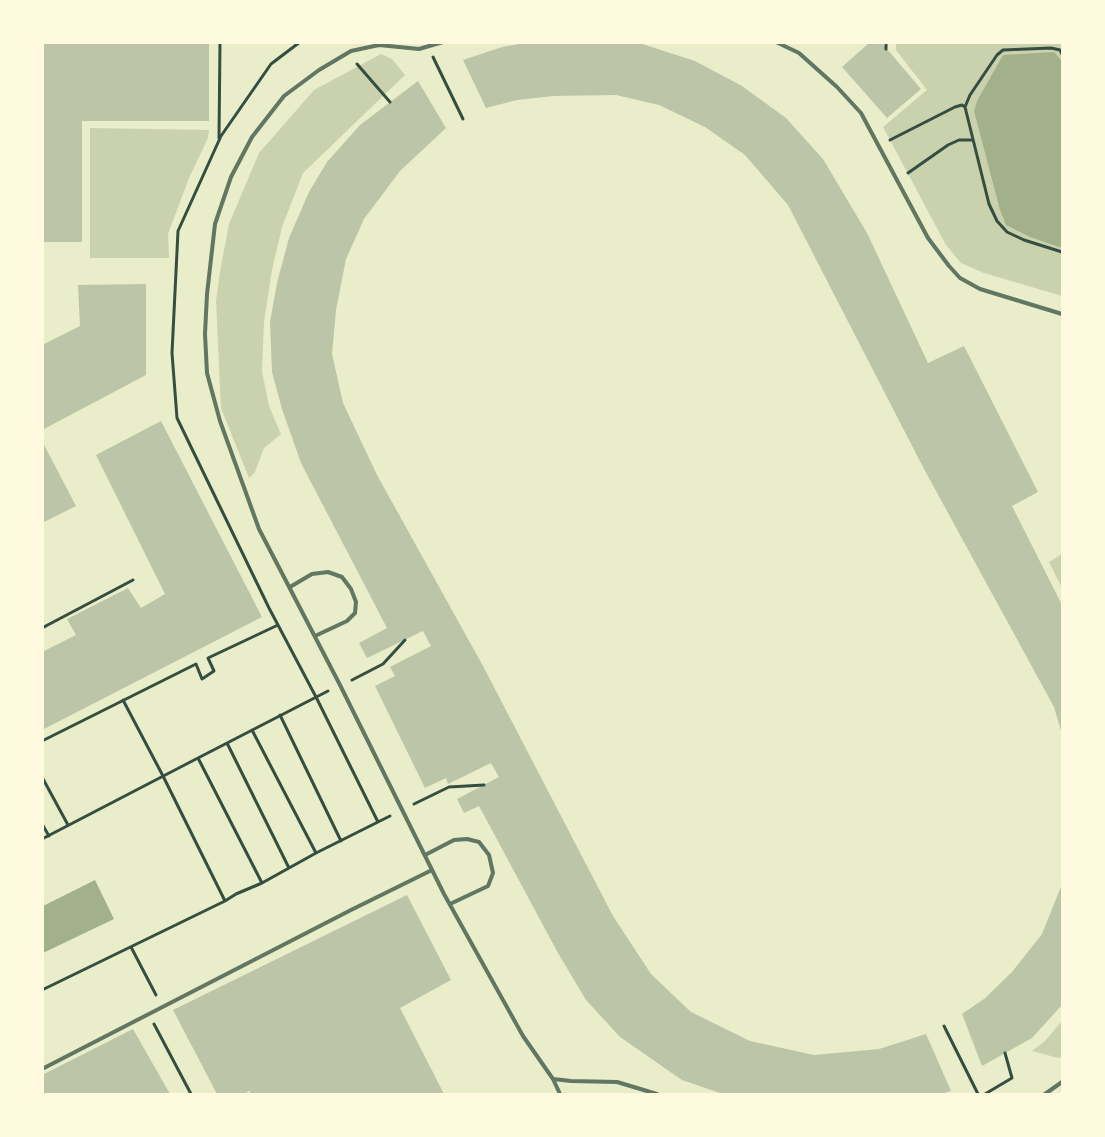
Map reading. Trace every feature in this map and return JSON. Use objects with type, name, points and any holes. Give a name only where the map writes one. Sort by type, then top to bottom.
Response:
[{"type":"lane","points":[[443,42],[419,49],[379,44],[348,52],[319,70],[284,96],[252,137],[231,177],[215,224],[207,294],[205,334],[207,373],[220,421],[259,529],[450,904],[523,1036],[553,1079],[560,1094]]},
{"type":"lane","points":[[776,42],[798,52],[837,87],[861,114],[928,238],[960,278],[980,289],[1062,314]]},
{"type":"lane","points":[[290,587],[312,574],[328,572],[342,577],[351,588],[356,602],[355,613],[346,621],[315,636]]},
{"type":"lane","points":[[425,855],[454,840],[467,839],[479,842],[489,855],[493,873],[488,886],[450,904]]},
{"type":"lane","points":[[42,1069],[432,870]]},
{"type":"lane","points":[[553,1079],[618,1082],[657,1094]]},
{"type":"lane","points":[[1045,1094],[1062,1082]]},
{"type":"path","points":[[220,42],[220,138]]},
{"type":"path","points":[[300,42],[272,64],[220,138],[178,231],[172,353],[177,418],[278,625],[378,822]]},
{"type":"path","points":[[886,42],[886,49]]},
{"type":"path","points":[[428,47],[463,119]]},
{"type":"path","points":[[1062,54],[1060,50],[1051,48],[1003,50],[997,55],[970,95],[966,107],[989,204],[997,221],[1007,232],[1015,236],[1062,252]]},
{"type":"path","points":[[348,52],[390,102]]},
{"type":"path","points":[[878,146],[955,107],[962,105],[966,107]]},
{"type":"path","points":[[897,181],[948,144],[959,140],[973,140]]},
{"type":"path","points":[[42,628],[133,580]]},
{"type":"path","points":[[42,741],[196,664],[202,679],[214,671],[208,658],[278,625]]},
{"type":"path","points":[[383,664],[406,640]]},
{"type":"path","points":[[42,839],[316,697]]},
{"type":"path","points":[[123,700],[225,901]]},
{"type":"path","points":[[280,716],[341,841]]},
{"type":"path","points":[[252,730],[316,853]]},
{"type":"path","points":[[227,743],[289,868]]},
{"type":"path","points":[[198,758],[262,883]]},
{"type":"path","points":[[42,777],[68,826]]},
{"type":"path","points":[[449,787],[484,785]]},
{"type":"path","points":[[42,824],[49,836]]},
{"type":"path","points":[[42,990],[262,883],[367,827]]},
{"type":"path","points":[[131,947],[162,1007]]},
{"type":"path","points":[[149,1014],[191,1094]]},
{"type":"path","points":[[944,1026],[978,1094]]},
{"type":"path","points":[[984,1094],[1012,1078],[1005,1053]]},
{"type":"shaded area","points":[[896,43],[1062,43],[1062,296],[984,273],[961,263],[946,245],[883,127],[927,90],[896,50]]},
{"type":"shaded area","points":[[1054,52],[1062,61],[1062,248],[1030,237],[1006,225],[1000,210],[974,111],[977,101],[1003,55]]},
{"type":"shaded area","points":[[381,54],[392,59],[405,75],[303,173],[282,227],[272,270],[264,322],[262,371],[269,406],[281,434],[264,448],[255,472],[249,478],[221,408],[216,301],[229,224],[259,153],[314,90]]},
{"type":"shaded area","points":[[90,128],[209,130],[208,138],[189,178],[168,234],[169,258],[90,258]]},
{"type":"shaded area","points":[[1062,554],[1062,588],[1049,562]]},
{"type":"shaded area","points":[[95,880],[114,919],[43,953],[43,906]]},
{"type":"shaded area","points":[[1062,1021],[1062,1057],[1058,1058],[1032,1051],[1045,1041]]},
{"type":"building","points":[[530,42],[631,42],[695,61],[742,86],[786,118],[823,159],[867,233],[928,363],[964,346],[1038,492],[1012,506],[1062,605],[1062,734],[1054,707],[924,469],[788,205],[745,155],[705,127],[659,105],[616,95],[553,96],[517,100],[486,108],[463,60],[502,47]]},
{"type":"building","points":[[870,42],[881,42],[921,89],[887,118],[842,67]]},
{"type":"building","points":[[42,43],[209,43],[209,121],[82,121],[82,242],[42,242]]},
{"type":"building","points":[[418,81],[446,128],[400,171],[364,219],[346,259],[336,310],[332,354],[343,403],[377,475],[483,666],[613,916],[651,974],[691,1012],[750,1041],[814,1055],[879,1049],[926,1034],[951,1091],[941,1094],[723,1094],[682,1080],[620,1037],[586,1000],[558,953],[479,806],[464,813],[457,799],[499,777],[491,763],[448,784],[446,778],[425,788],[375,686],[395,676],[390,667],[431,646],[423,631],[367,658],[359,643],[387,628],[301,463],[282,409],[272,372],[270,322],[277,283],[289,238],[309,192],[327,162],[360,125]]},
{"type":"building","points":[[146,284],[146,375],[42,430],[42,345],[80,326],[78,285]]},
{"type":"building","points":[[161,421],[262,617],[42,730],[42,652],[76,635],[67,619],[128,588],[141,608],[165,594],[96,455]]},
{"type":"building","points":[[42,441],[76,506],[42,523]]},
{"type":"building","points":[[1062,884],[1062,1005],[1032,1038],[982,1066],[962,1014],[984,999],[1012,972],[1042,934]]},
{"type":"building","points":[[407,895],[451,980],[400,1008],[444,1094],[252,1094],[249,1091],[244,1094],[217,1094],[173,1010]]},
{"type":"building","points":[[133,1029],[170,1094],[42,1094],[42,1075]]}]
